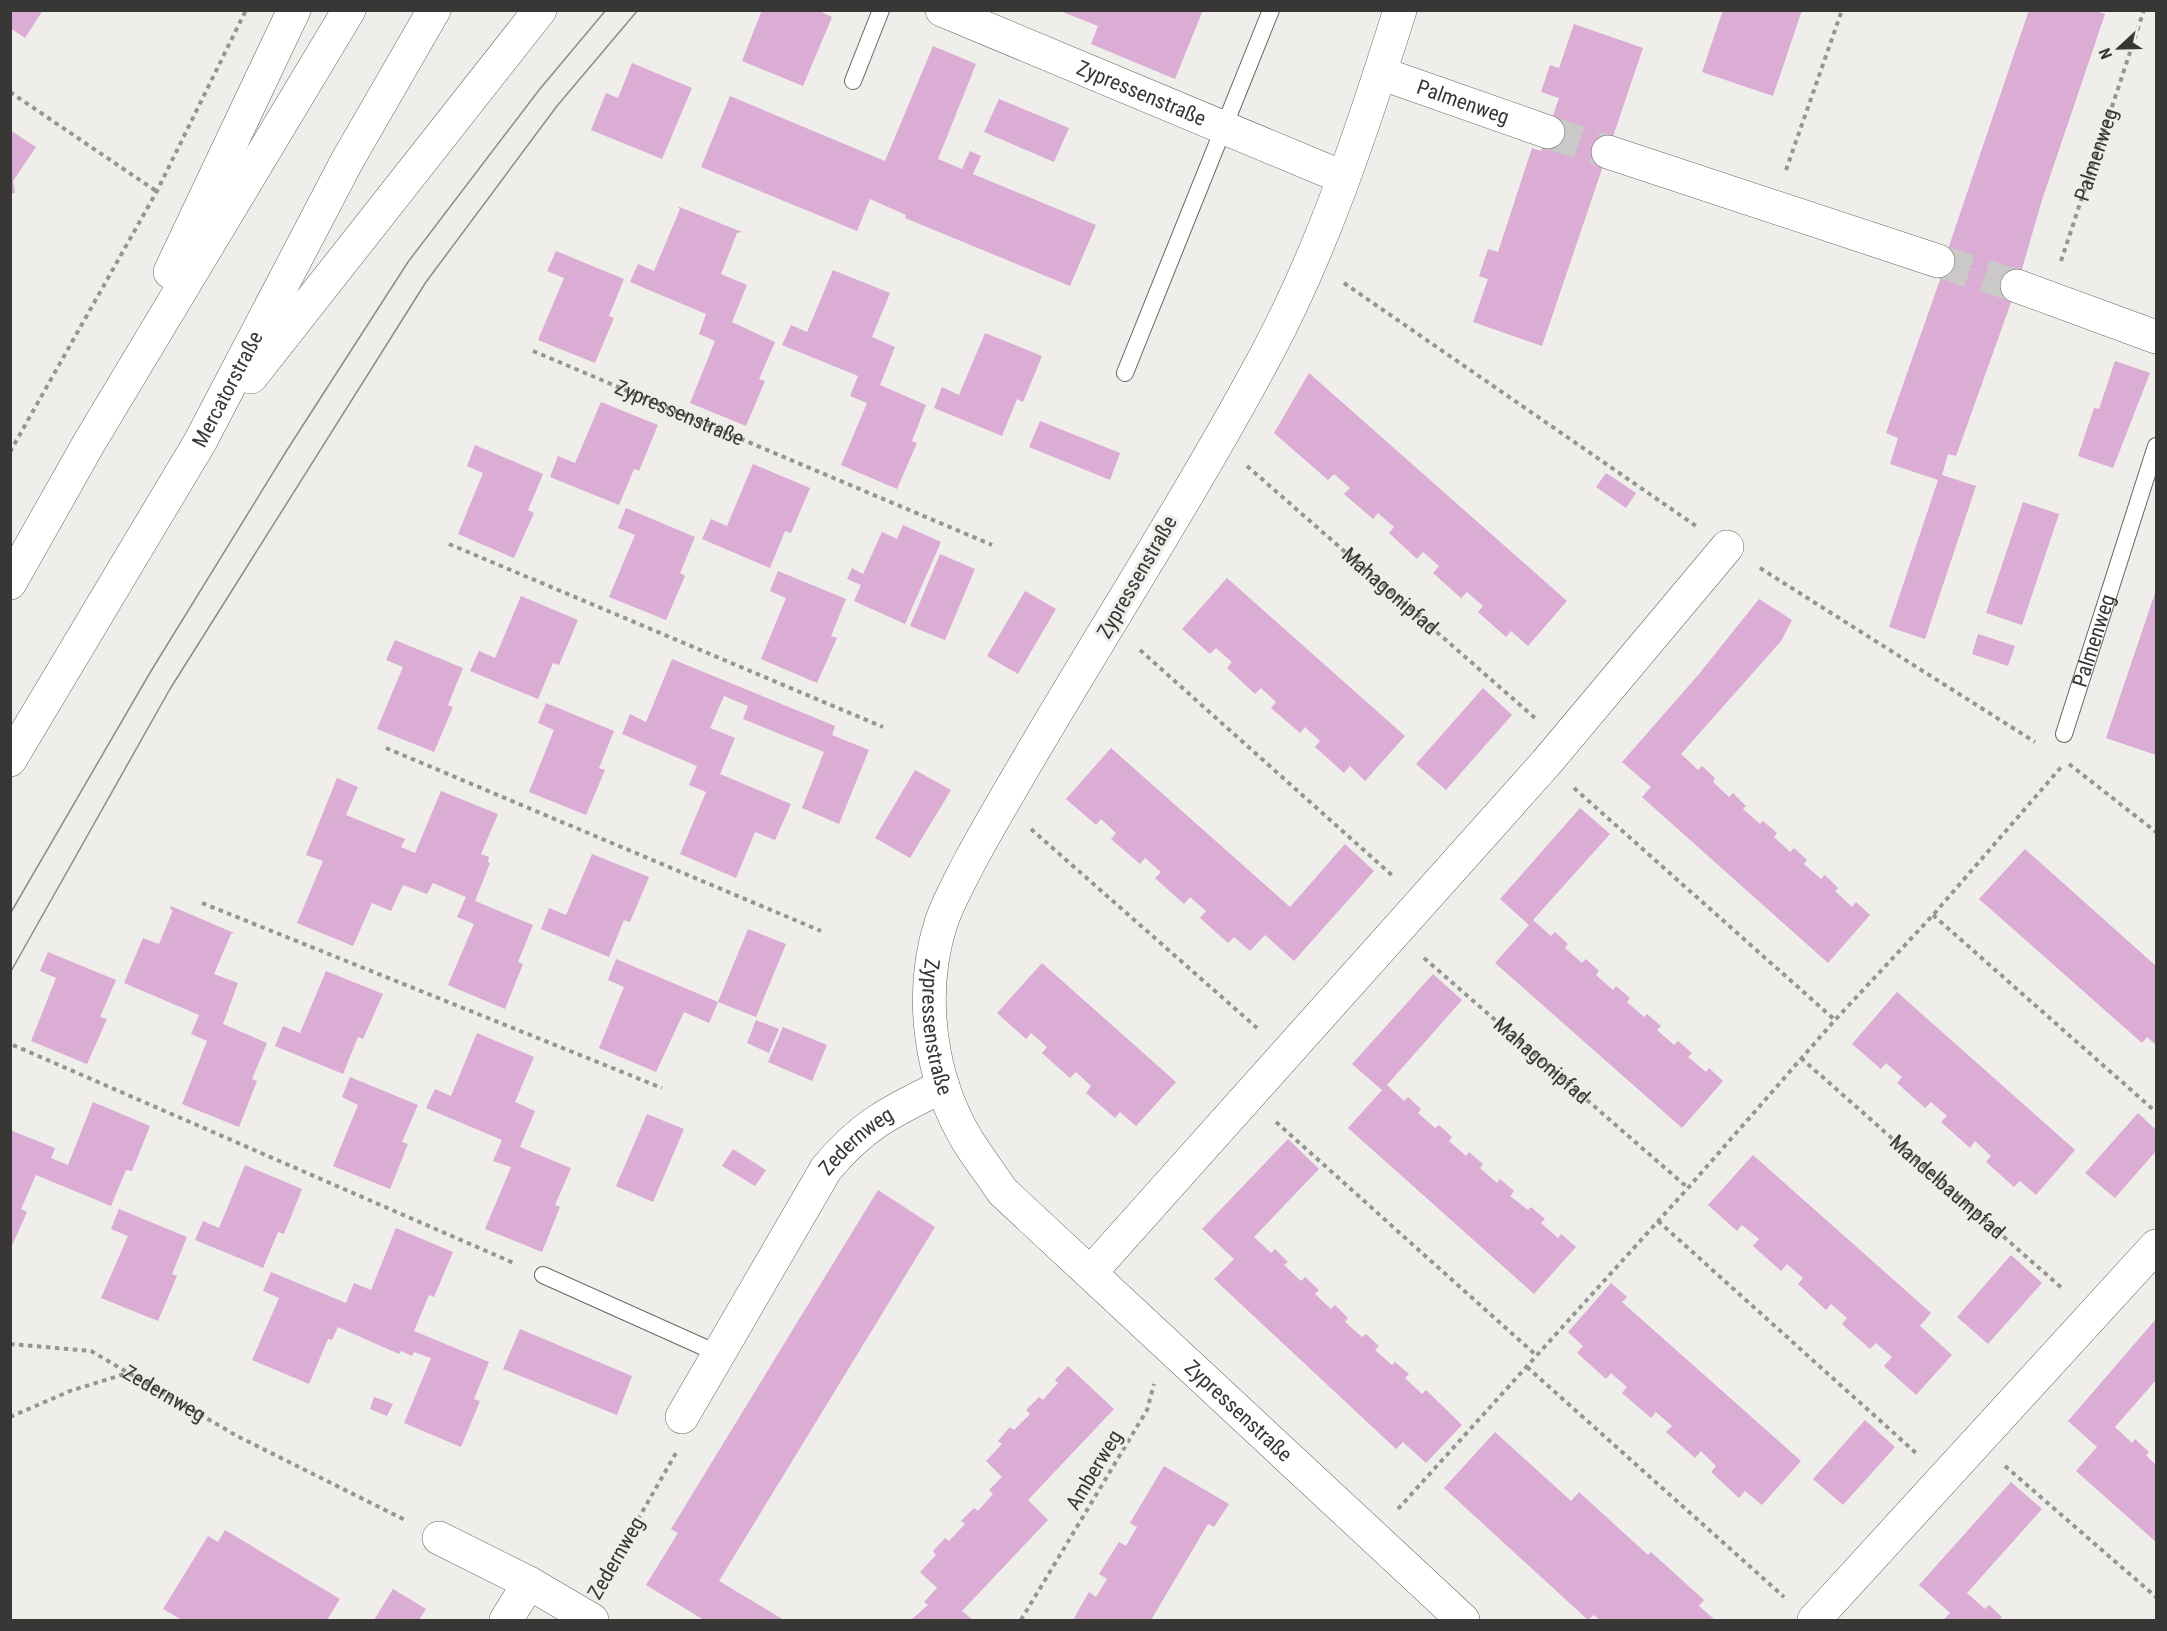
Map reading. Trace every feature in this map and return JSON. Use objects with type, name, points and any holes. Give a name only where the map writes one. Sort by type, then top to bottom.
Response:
[{"type":"street","points":[[89,443],[294,10]]},
{"type":"street","points":[[10,583],[89,443],[349,10]]},
{"type":"street","name":"Mercatorstraße","points":[[10,760],[200,442],[347,161],[434,10]]},
{"type":"street","points":[[200,442],[540,10]]},
{"type":"street","name":"Zypressenstraße","points":[[942,10],[1342,177]]},
{"type":"street","name":"Zypressenstraße","points":[[1400,10],[1380,73],[1311,261],[1267,354],[1110,623],[1001,803],[970,861],[941,923],[932,963],[930,1004],[932,1040],[943,1086],[968,1142],[1003,1192],[1463,1620]]},
{"type":"street","name":"Palmenweg","points":[[1380,73],[1548,132]]},
{"type":"street","points":[[1608,152],[1938,261]]},
{"type":"street","points":[[2017,286],[2157,337]]},
{"type":"street","points":[[1091,1272],[1250,1098],[1555,753],[1727,547]]},
{"type":"street","name":"Zedernweg","points":[[682,1417],[826,1169],[849,1141],[882,1116],[943,1086]]},
{"type":"street","points":[[1814,1620],[2157,1246]]},
{"type":"street","name":"Zedernweg","points":[[439,1538],[529,1583],[588,1618]]},
{"type":"street","points":[[506,1620],[529,1583]]},
{"type":"lane","points":[[853,81],[881,10]]},
{"type":"lane","points":[[1125,373],[1271,10]]},
{"type":"lane","name":"Palmenweg","points":[[2064,734],[2157,446]]},
{"type":"lane","points":[[543,1275],[719,1354]]},
{"type":"path","points":[[10,452],[157,191],[246,10]]},
{"type":"path","points":[[1773,207],[1842,10]]},
{"type":"path","name":"Palmenweg","points":[[2049,299],[2144,10]]},
{"type":"path","points":[[10,92],[157,191]]},
{"type":"path","name":"Zypressenstraße","points":[[533,351],[992,545]]},
{"type":"path","name":"Mahagonipfad","points":[[1217,440],[1555,753],[1835,1020]]},
{"type":"path","points":[[449,544],[883,727]]},
{"type":"path","points":[[1110,623],[1422,902]]},
{"type":"path","points":[[386,748],[821,931]]},
{"type":"path","points":[[1373,1536],[1688,1188],[1835,1020],[1933,915],[2067,761]]},
{"type":"path","points":[[1001,803],[1287,1054]]},
{"type":"path","points":[[202,903],[662,1088]]},
{"type":"path","points":[[1933,915],[2157,1112]]},
{"type":"path","name":"Mahagonipfad","points":[[1395,932],[1688,1188]]},
{"type":"path","points":[[13,1045],[543,1275]]},
{"type":"path","name":"Mandelbaumpfad","points":[[1801,1058],[2093,1316]]},
{"type":"path","points":[[1250,1098],[1537,1356]]},
{"type":"path","points":[[1658,1221],[1944,1478]]},
{"type":"path","name":"Amberweg","points":[[1021,1620],[1147,1410],[1157,1375],[1141,1354],[1155,1332]]},
{"type":"path","name":"Zedernweg","points":[[10,1344],[91,1351],[237,1436],[439,1538]]},
{"type":"path","points":[[1527,1367],[1787,1599]]},
{"type":"path","points":[[10,1417],[70,1391],[129,1373]]},
{"type":"path","name":"Zedernweg","points":[[588,1618],[677,1451],[682,1417]]},
{"type":"path","points":[[1977,1442],[2157,1598]]},
{"type":"building","points":[[10,10],[43,10],[25,38],[10,28]]},
{"type":"building","points":[[762,10],[817,10],[832,17],[803,86],[742,61]]},
{"type":"building","points":[[1203,10],[1175,79],[1091,44],[1098,26],[1060,11]]},
{"type":"building","points":[[1723,10],[1802,10],[1773,96],[1702,72]]},
{"type":"building","points":[[2029,10],[2094,10],[2105,14],[2042,200],[2017,286],[1956,456],[1948,454],[1942,475],[1976,486],[1925,639],[1889,627],[1938,480],[1890,464],[1898,438],[1886,433],[1947,260],[1980,272],[1945,258]]},
{"type":"building","points":[[1574,24],[1643,48],[1542,346],[1473,322],[1488,279],[1479,276],[1488,249],[1498,252],[1532,148],[1541,151],[1559,98],[1541,92],[1550,65],[1559,68]]},
{"type":"building","points":[[933,46],[976,64],[938,159],[962,169],[970,151],[981,156],[973,174],[1096,225],[1070,286],[905,218],[906,215],[870,199],[857,231],[701,167],[730,96],[885,161]]},
{"type":"building","points":[[632,63],[692,88],[662,159],[591,130],[606,93],[618,98]]},
{"type":"building","points":[[999,99],[1069,128],[1054,162],[984,132]]},
{"type":"building","points":[[10,130],[36,147],[13,181],[15,193],[10,194]]},
{"type":"building","points":[[677,206],[742,232],[737,233],[721,274],[747,285],[732,322],[775,342],[759,379],[765,381],[746,426],[690,403],[715,341],[699,334],[706,314],[630,282],[638,264],[654,271],[680,209]]},
{"type":"building","points":[[556,251],[624,279],[609,316],[614,318],[595,363],[538,340],[564,278],[547,271]]},
{"type":"building","points":[[833,270],[890,293],[872,337],[895,347],[880,385],[926,405],[912,441],[917,443],[897,489],[841,465],[867,403],[850,396],[858,376],[782,345],[791,325],[807,332]]},
{"type":"building","points":[[985,333],[1042,356],[1023,402],[1017,399],[1002,436],[934,408],[942,387],[959,395]]},
{"type":"building","points":[[2115,361],[2150,373],[2113,468],[2078,456],[2094,408],[2099,409]]},
{"type":"building","points":[[1309,373],[1567,601],[1528,646],[1511,631],[1506,637],[1478,612],[1483,606],[1467,592],[1461,598],[1433,573],[1439,566],[1423,552],[1417,559],[1389,533],[1394,527],[1378,513],[1373,519],[1344,494],[1350,488],[1334,474],[1328,480],[1274,433]]},
{"type":"building","points":[[601,402],[658,425],[639,471],[634,469],[619,505],[550,477],[558,456],[575,463]]},
{"type":"building","points":[[1040,421],[1120,453],[1110,480],[1029,447]]},
{"type":"building","points":[[475,445],[543,474],[528,510],[534,513],[514,558],[458,534],[483,473],[467,466]]},
{"type":"building","points":[[753,464],[810,488],[791,533],[785,531],[770,568],[702,539],[711,519],[727,526]]},
{"type":"building","points":[[1606,473],[1636,493],[1626,508],[1596,487]]},
{"type":"building","points":[[2023,502],[2059,514],[2022,625],[1986,613]]},
{"type":"building","points":[[626,508],[695,537],[680,573],[685,576],[666,620],[609,597],[635,535],[618,528]]},
{"type":"building","points":[[903,525],[941,542],[905,624],[854,601],[861,585],[847,579],[852,568],[863,574],[882,532],[897,539]]},
{"type":"building","points":[[940,554],[975,569],[945,640],[910,626]]},
{"type":"building","points":[[778,571],[846,599],[831,636],[837,638],[817,683],[761,659],[786,598],[770,591]]},
{"type":"building","points":[[1227,578],[1405,736],[1365,781],[1350,766],[1344,773],[1315,747],[1320,741],[1305,727],[1300,733],[1271,708],[1276,702],[1261,688],[1255,694],[1227,668],[1232,662],[1216,648],[1210,654],[1182,629]]},
{"type":"building","points":[[2156,590],[2156,755],[2106,738]]},
{"type":"building","points":[[1025,591],[1056,609],[1018,674],[987,656]]},
{"type":"building","points":[[521,596],[578,620],[559,665],[553,663],[538,699],[470,671],[479,651],[495,658]]},
{"type":"building","points":[[1759,599],[1792,620],[1781,641],[1681,754],[1698,770],[1702,766],[1715,778],[1713,782],[1729,797],[1733,793],[1746,806],[1743,809],[1760,824],[1763,821],[1777,833],[1774,837],[1790,852],[1794,848],[1807,860],[1804,864],[1821,879],[1825,875],[1838,888],[1835,891],[1852,907],[1856,902],[1870,915],[1828,963],[1642,797],[1651,787],[1622,762],[1699,674]]},
{"type":"building","points":[[1978,634],[2015,646],[2008,666],[1972,654]]},
{"type":"building","points":[[395,640],[463,668],[448,705],[453,707],[434,752],[377,729],[403,667],[386,660]]},
{"type":"building","points":[[672,659],[835,726],[832,735],[869,750],[839,824],[802,808],[824,752],[743,719],[748,706],[724,696],[710,728],[735,738],[720,774],[791,804],[775,840],[755,832],[736,878],[680,854],[706,792],[689,785],[697,766],[622,734],[630,714],[646,722]]},
{"type":"building","points":[[1483,688],[1512,715],[1446,790],[1416,764]]},
{"type":"building","points":[[546,703],[614,731],[599,768],[605,770],[586,815],[529,792],[554,730],[538,723]]},
{"type":"building","points":[[1111,748],[1290,907],[1345,844],[1374,871],[1294,961],[1265,935],[1250,951],[1234,937],[1228,943],[1200,918],[1206,911],[1190,897],[1184,904],[1155,878],[1161,872],[1145,858],[1140,864],[1111,839],[1116,833],[1101,819],[1096,825],[1066,799]]},
{"type":"building","points":[[915,770],[951,790],[910,858],[875,838]]},
{"type":"building","points":[[337,778],[358,787],[346,815],[405,839],[401,847],[415,853],[441,791],[498,814],[481,854],[489,857],[488,862],[490,863],[475,901],[533,925],[518,962],[523,964],[505,1009],[448,985],[474,924],[457,917],[466,897],[433,883],[427,894],[403,885],[391,911],[372,903],[353,946],[297,923],[323,861],[306,855]]},
{"type":"building","points":[[1580,808],[1610,834],[1533,920],[1551,936],[1555,932],[1568,944],[1565,948],[1582,963],[1586,959],[1599,971],[1596,975],[1613,990],[1616,986],[1630,998],[1627,1002],[1644,1017],[1647,1014],[1661,1026],[1657,1030],[1674,1045],[1678,1041],[1692,1053],[1688,1057],[1706,1072],[1709,1068],[1723,1081],[1682,1128],[1495,963],[1529,925],[1500,899]]},
{"type":"building","points":[[2025,849],[2156,966],[2156,1045],[2147,1037],[2142,1043],[1979,899]]},
{"type":"building","points":[[592,854],[649,877],[630,922],[624,920],[609,957],[541,929],[549,908],[566,915]]},
{"type":"building","points":[[171,906],[234,933],[231,934],[214,974],[238,983],[223,1024],[267,1043],[252,1079],[257,1081],[239,1127],[182,1104],[207,1041],[191,1034],[199,1015],[124,983],[143,938],[159,944],[173,910],[170,909]]},
{"type":"building","points":[[748,929],[786,944],[756,1017],[718,1002]]},
{"type":"building","points":[[48,952],[116,980],[100,1017],[107,1019],[87,1064],[31,1041],[56,978],[40,971]]},
{"type":"building","points":[[616,959],[718,1002],[709,1023],[684,1012],[656,1072],[599,1048],[624,987],[608,980]]},
{"type":"building","points":[[1042,963],[1176,1082],[1136,1126],[1120,1112],[1115,1118],[1086,1093],[1091,1086],[1076,1072],[1070,1078],[1042,1053],[1047,1047],[1031,1033],[1026,1039],[997,1013]]},
{"type":"building","points":[[326,971],[383,994],[363,1039],[358,1037],[343,1074],[275,1046],[283,1026],[300,1033]]},
{"type":"building","points":[[1433,974],[1462,1000],[1387,1085],[1404,1101],[1408,1097],[1421,1109],[1418,1113],[1435,1128],[1439,1125],[1452,1137],[1449,1141],[1466,1156],[1469,1152],[1483,1164],[1480,1168],[1497,1183],[1500,1179],[1514,1191],[1510,1196],[1528,1210],[1531,1207],[1545,1219],[1541,1223],[1558,1238],[1561,1234],[1576,1247],[1534,1294],[1348,1128],[1382,1090],[1352,1064]]},
{"type":"building","points":[[1897,992],[2075,1150],[2036,1195],[2020,1181],[2014,1187],[1986,1162],[1991,1156],[1975,1141],[1970,1148],[1941,1122],[1947,1116],[1931,1102],[1925,1108],[1897,1083],[1902,1077],[1886,1063],[1881,1069],[1852,1044]]},
{"type":"building","points":[[756,1020],[779,1029],[769,1053],[747,1043]]},
{"type":"building","points":[[783,1027],[827,1045],[812,1081],[768,1062]]},
{"type":"building","points":[[477,1033],[534,1057],[515,1102],[535,1111],[520,1147],[571,1168],[555,1205],[560,1207],[542,1252],[485,1229],[511,1167],[493,1161],[502,1140],[426,1108],[435,1089],[451,1096]]},
{"type":"building","points":[[350,1077],[418,1105],[402,1142],[408,1144],[390,1189],[333,1166],[358,1105],[342,1097]]},
{"type":"building","points":[[93,1102],[150,1126],[132,1171],[126,1170],[111,1206],[36,1175],[21,1209],[27,1212],[10,1250],[10,1130],[55,1148],[51,1158],[68,1165]]},
{"type":"building","points":[[2138,1113],[2156,1130],[2156,1151],[2115,1198],[2085,1173]]},
{"type":"building","points":[[647,1114],[684,1129],[653,1202],[616,1186]]},
{"type":"building","points":[[1288,1139],[1319,1169],[1254,1237],[1271,1253],[1275,1249],[1288,1262],[1284,1265],[1301,1281],[1305,1277],[1319,1290],[1315,1294],[1331,1309],[1335,1305],[1348,1318],[1345,1322],[1362,1337],[1366,1334],[1379,1346],[1375,1350],[1392,1365],[1395,1362],[1409,1374],[1405,1378],[1422,1394],[1426,1390],[1462,1425],[1426,1463],[1403,1442],[1396,1449],[1214,1279],[1234,1259],[1202,1229]]},
{"type":"building","points":[[733,1149],[766,1170],[755,1186],[722,1166]]},
{"type":"building","points":[[1753,1155],[1931,1313],[1920,1326],[1952,1355],[1916,1395],[1884,1366],[1892,1357],[1876,1343],[1870,1349],[1842,1324],[1847,1318],[1831,1304],[1826,1310],[1798,1284],[1803,1278],[1787,1264],[1781,1271],[1753,1246],[1759,1239],[1742,1225],[1737,1231],[1708,1205]]},
{"type":"building","points":[[245,1165],[302,1189],[284,1234],[278,1232],[263,1268],[195,1240],[203,1221],[219,1228]]},
{"type":"building","points":[[878,1190],[935,1227],[719,1581],[784,1620],[704,1620],[646,1585],[678,1533],[671,1529]]},
{"type":"building","points":[[119,1209],[187,1237],[172,1274],[177,1276],[158,1321],[101,1298],[128,1236],[111,1229]]},
{"type":"building","points":[[396,1228],[453,1252],[434,1297],[429,1295],[414,1331],[489,1362],[474,1399],[480,1401],[461,1447],[404,1423],[431,1358],[414,1352],[412,1356],[401,1351],[399,1354],[338,1327],[332,1340],[328,1339],[309,1384],[252,1360],[279,1298],[263,1291],[271,1272],[346,1303],[354,1283],[371,1290]]},
{"type":"building","points":[[2011,1255],[2042,1283],[1988,1344],[1957,1317]]},
{"type":"building","points":[[1611,1283],[1627,1297],[1622,1302],[1801,1461],[1762,1505],[1745,1491],[1739,1498],[1711,1472],[1716,1466],[1701,1451],[1695,1458],[1666,1432],[1672,1426],[1656,1412],[1651,1418],[1622,1393],[1627,1387],[1611,1373],[1606,1379],[1577,1353],[1583,1346],[1568,1332]]},
{"type":"building","points":[[2156,1319],[2156,1380],[2115,1427],[2132,1443],[2135,1439],[2149,1452],[2146,1455],[2156,1465],[2156,1542],[2076,1471],[2097,1447],[2068,1421]]},
{"type":"building","points":[[520,1329],[632,1376],[617,1415],[503,1369]]},
{"type":"building","points":[[1068,1366],[1114,1409],[1028,1500],[1048,1520],[962,1611],[973,1620],[911,1620],[928,1605],[924,1602],[937,1588],[920,1572],[936,1555],[933,1551],[945,1538],[949,1541],[965,1524],[961,1521],[974,1508],[978,1511],[993,1494],[989,1490],[1002,1477],[986,1461],[1002,1444],[998,1441],[1010,1427],[1014,1430],[1030,1414],[1026,1410],[1039,1397],[1043,1400],[1058,1383],[1055,1380]]},
{"type":"building","points":[[374,1397],[393,1404],[387,1416],[370,1409]]},
{"type":"building","points":[[1865,1420],[1895,1447],[1843,1505],[1813,1479]]},
{"type":"building","points":[[1495,1432],[1571,1501],[1579,1492],[1648,1555],[1651,1552],[1704,1600],[1699,1606],[1715,1620],[1600,1620],[1594,1615],[1588,1620],[1444,1488]]},
{"type":"building","points":[[1164,1466],[1229,1504],[1214,1527],[1208,1524],[1151,1620],[1073,1620],[1089,1592],[1096,1597],[1107,1579],[1099,1574],[1119,1542],[1126,1546],[1137,1527],[1130,1523]]},
{"type":"building","points":[[2011,1482],[2042,1509],[1967,1593],[1985,1609],[1989,1605],[2002,1617],[1999,1620],[1943,1620],[1950,1613],[1919,1585]]},
{"type":"building","points":[[225,1530],[340,1599],[327,1620],[182,1620],[163,1609],[208,1536],[218,1542]]},
{"type":"building","points":[[393,1589],[426,1609],[419,1620],[374,1620]]},
{"type":"tunnel","points":[[1548,132],[1608,152]]},
{"type":"tunnel","points":[[1938,261],[2017,286]]},
{"type":"tram line","points":[[10,914],[151,671],[287,450],[408,262],[539,90],[606,10]]},
{"type":"tram line","points":[[10,973],[170,689],[426,282],[557,106],[638,10]]}]
